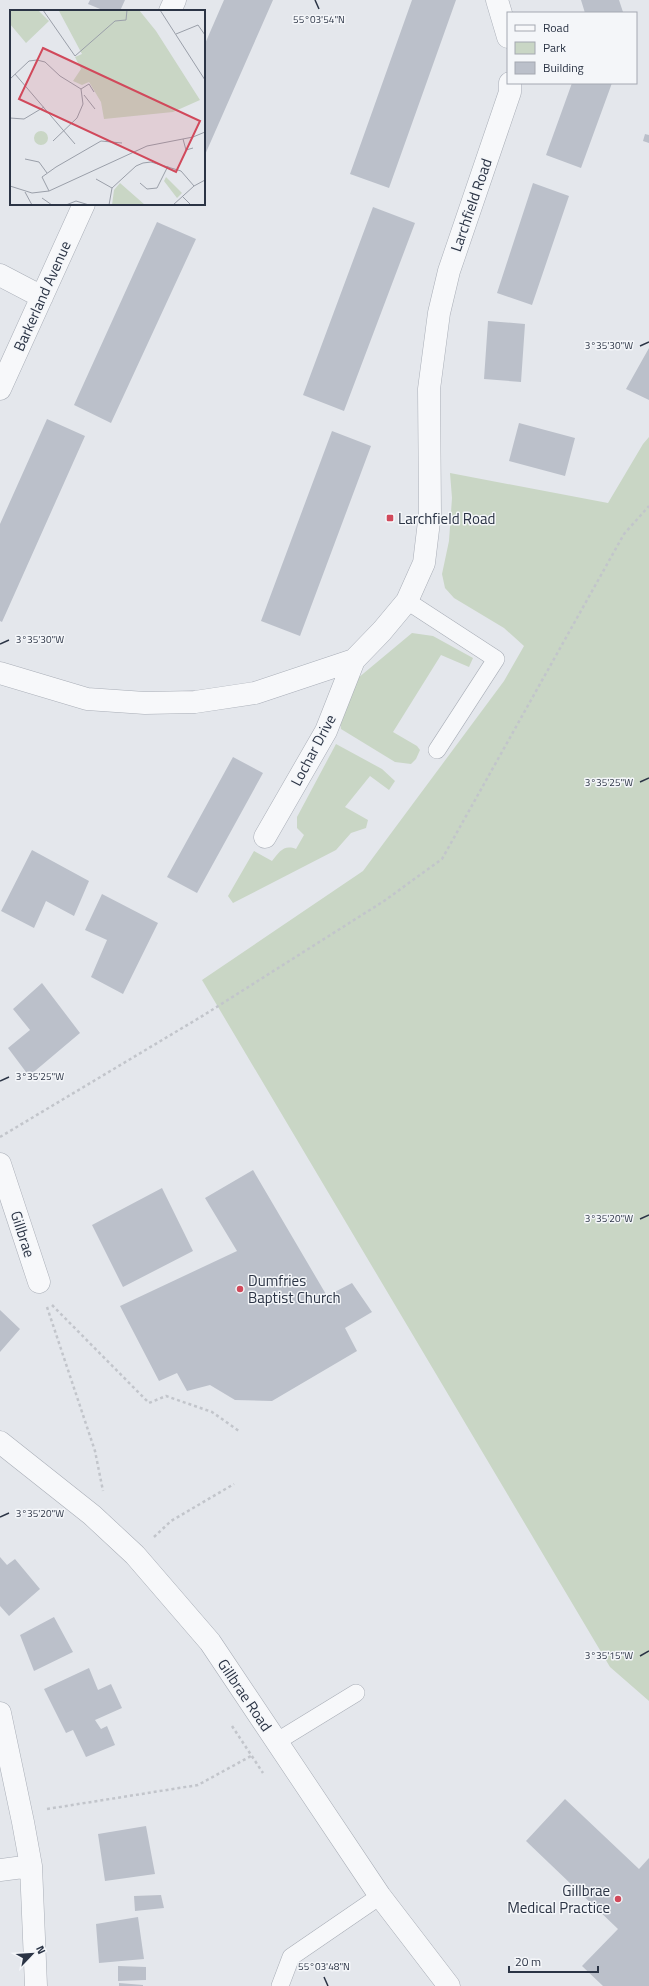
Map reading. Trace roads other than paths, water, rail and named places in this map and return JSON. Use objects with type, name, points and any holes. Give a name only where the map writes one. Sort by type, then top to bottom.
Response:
[{"type":"street","points":[[170,10],[175,0]]},
{"type":"street","points":[[497,0],[507,34]]},
{"type":"street","name":"Larchfield Road","points":[[0,673],[87,699],[145,702],[196,702],[255,693],[354,660],[407,601],[424,562],[430,513],[429,389],[438,313],[449,271],[510,92],[510,84]]},
{"type":"street","name":"Barkerland Avenue","points":[[0,389],[84,205]]},
{"type":"street","points":[[0,275],[42,297]]},
{"type":"street","name":"Lochar Drive","points":[[265,837],[326,731],[354,660]]},
{"type":"street","name":"Gillbrae","points":[[0,1164],[42,1289]]},
{"type":"street","name":"Gillbrae Road","points":[[0,1442],[92,1515],[135,1555],[210,1642],[380,1896],[449,1986]]},
{"type":"street","points":[[0,1713],[31,1866],[36,1986]]},
{"type":"street","points":[[0,1870],[31,1866]]},
{"type":"lane","points":[[407,601],[496,659],[437,750]]},
{"type":"lane","points":[[276,1742],[356,1692]]},
{"type":"lane","points":[[280,1986],[291,1957],[380,1896]]},
{"type":"place","name":"Larchfield Road","points":[[390,518]]},
{"type":"place","name":"Dumfries Baptist Church","points":[[240,1289]]},
{"type":"place","name":"Gillbrae Medical Practice","points":[[618,1899]]}]
